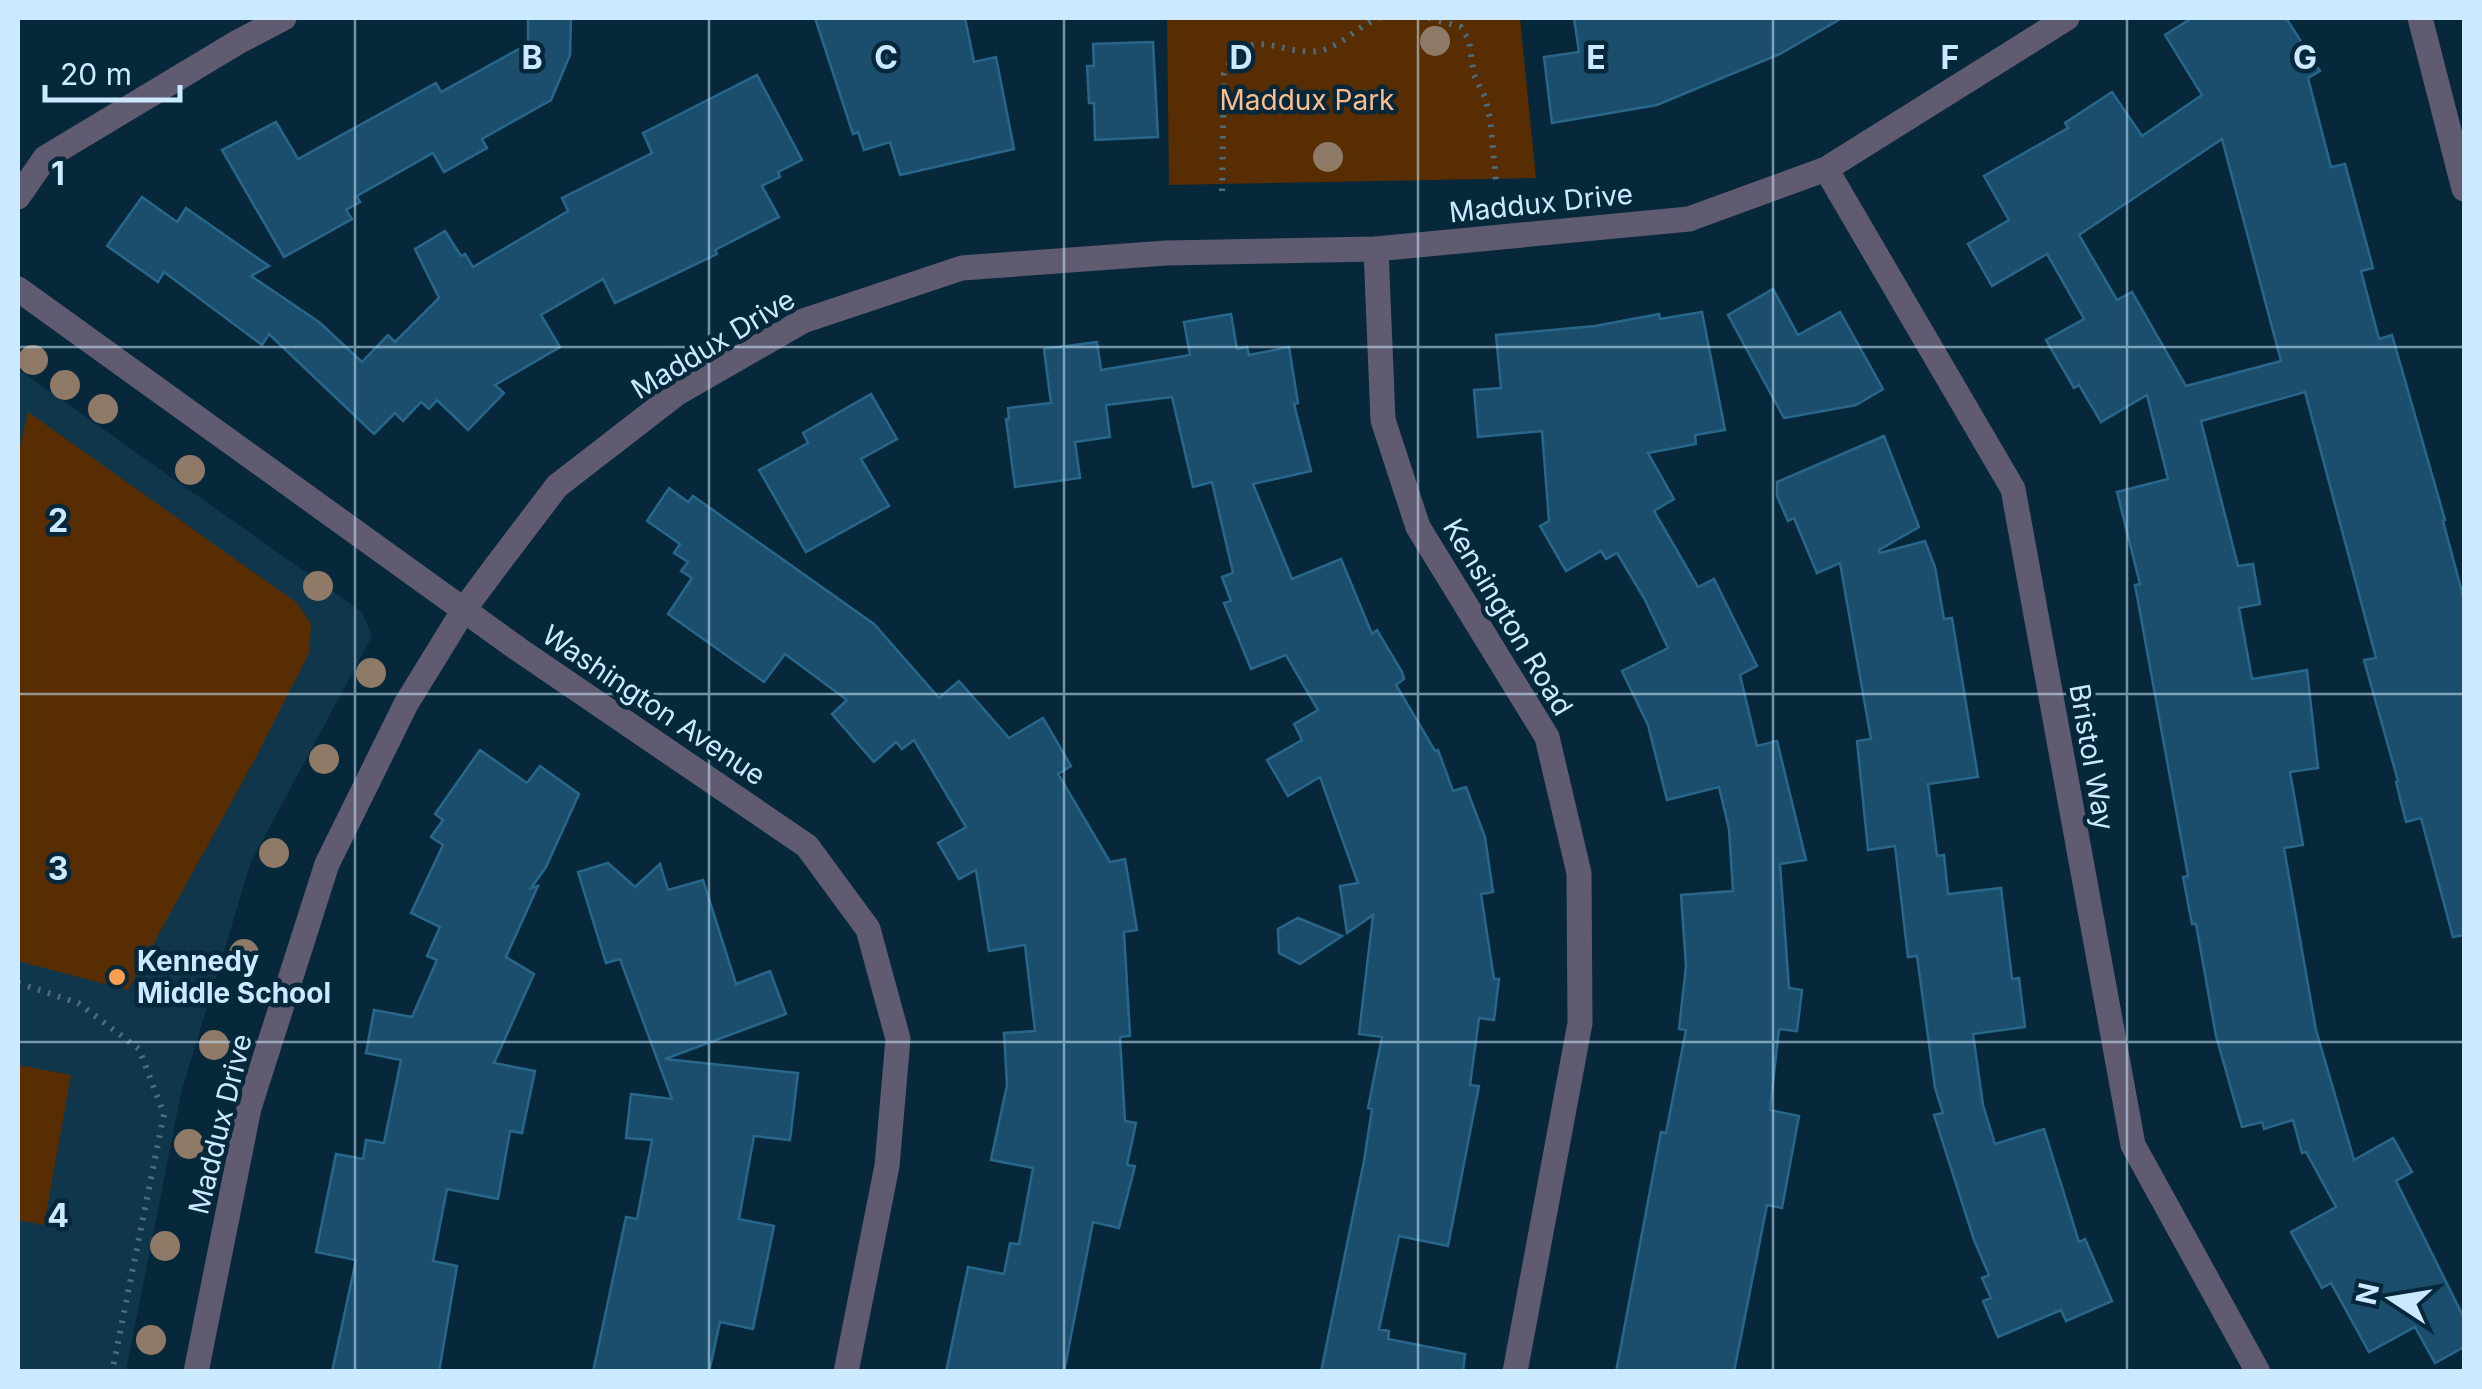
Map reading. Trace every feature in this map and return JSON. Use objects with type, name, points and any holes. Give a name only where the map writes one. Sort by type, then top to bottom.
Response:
[{"type":"street","points":[[18,197],[45,158],[284,18]]},
{"type":"street","name":"Maddux Drive","points":[[196,1372],[250,1108],[326,864],[406,704],[465,608],[557,486],[676,394],[803,321],[962,268],[1166,253],[1376,249],[1689,218],[1826,169],[2066,18]]},
{"type":"street","points":[[2420,18],[2464,189]]},
{"type":"street","name":"Bristol Way","points":[[1826,169],[2013,489],[2133,1145],[2258,1372]]},
{"type":"street","name":"Kensington Road","points":[[1376,249],[1383,420],[1418,527],[1546,738],[1580,873],[1580,1024],[1514,1372]]},
{"type":"street","name":"Washington Avenue","points":[[18,289],[518,649],[807,846],[868,929],[898,1039],[887,1166],[846,1372]]},
{"type":"path","points":[[1222,190],[1224,74],[1232,57],[1244,47],[1258,44],[1319,51],[1338,44],[1379,18]]},
{"type":"path","points":[[1429,18],[1461,27],[1470,40],[1474,74],[1486,97],[1490,118],[1496,181]]},
{"type":"path","points":[[18,983],[78,1003],[139,1049],[164,1114],[112,1372]]},
{"type":"shaded area","name":"Kennedy Middle School","points":[[18,369],[362,612],[372,636],[251,862],[181,1093],[126,1371],[18,1371]]},
{"type":"green space","name":"Maddux Park","points":[[1167,18],[1520,18],[1536,178],[1169,185]]},
{"type":"green space","points":[[28,412],[297,603],[311,624],[309,653],[128,990],[18,961],[18,454]]},
{"type":"green space","points":[[18,1065],[71,1075],[44,1225],[18,1220]]},
{"type":"building","points":[[528,18],[571,18],[570,55],[551,100],[482,139],[487,148],[444,172],[433,153],[357,196],[360,202],[346,210],[352,219],[284,257],[222,150],[276,122],[298,159],[436,83],[441,92],[528,44]]},
{"type":"building","points":[[815,18],[965,18],[974,62],[996,57],[1014,149],[900,175],[890,142],[864,150],[858,132],[853,134]]},
{"type":"building","points":[[1574,18],[1842,18],[1780,54],[1657,105],[1552,123],[1544,57],[1579,52]]},
{"type":"building","points":[[2192,18],[2286,18],[2320,71],[2308,78],[2331,167],[2345,164],[2373,268],[2361,271],[2379,339],[2392,335],[2464,600],[2464,935],[2453,937],[2421,818],[2406,822],[2364,660],[2376,658],[2305,392],[2201,421],[2238,566],[2253,564],[2260,604],[2239,608],[2252,679],[2307,670],[2318,768],[2290,772],[2303,845],[2284,848],[2316,1030],[2354,1160],[2393,1138],[2412,1172],[2396,1181],[2464,1318],[2464,1347],[2435,1363],[2415,1327],[2369,1352],[2331,1283],[2322,1288],[2291,1232],[2336,1207],[2306,1152],[2302,1153],[2293,1120],[2264,1129],[2262,1122],[2242,1127],[2216,1036],[2196,924],[2192,924],[2183,877],[2188,876],[2135,585],[2140,584],[2117,492],[2168,479],[2147,395],[2101,422],[2079,385],[2074,388],[2046,340],[2084,319],[2047,254],[1992,286],[1968,244],[2009,220],[1984,176],[2068,128],[2065,123],[2112,92],[2142,136],[2202,95],[2165,35]],"holes":[[[2222,139],[2281,361],[2186,386],[2132,292],[2117,300],[2079,235]]]},
{"type":"building","points":[[1153,42],[1158,137],[1095,140],[1087,66],[1094,66],[1093,44]]},
{"type":"building","points":[[757,75],[802,160],[778,172],[780,177],[762,186],[779,217],[715,250],[717,254],[615,303],[603,279],[541,315],[560,347],[495,385],[504,393],[468,430],[437,400],[429,409],[421,402],[403,421],[395,413],[374,434],[269,334],[262,345],[164,272],[158,282],[107,246],[142,197],[177,222],[186,208],[269,266],[251,276],[319,322],[362,362],[388,335],[395,342],[439,298],[415,249],[445,231],[473,267],[568,211],[562,198],[652,153],[643,133]]},
{"type":"building","points":[[1773,289],[1798,335],[1840,312],[1883,389],[1856,405],[1784,418],[1728,315]]},
{"type":"building","points":[[1702,312],[1725,430],[1695,435],[1696,444],[1648,453],[1674,499],[1654,511],[1698,587],[1714,579],[1757,666],[1740,675],[1757,746],[1777,741],[1806,860],[1780,864],[1789,988],[1802,990],[1797,1031],[1779,1029],[1770,1110],[1799,1116],[1782,1208],[1767,1205],[1734,1372],[1616,1372],[1661,1132],[1666,1133],[1686,1030],[1679,1029],[1686,966],[1681,895],[1733,891],[1729,829],[1719,787],[1667,800],[1648,725],[1622,671],[1668,648],[1644,598],[1617,553],[1606,559],[1601,551],[1566,571],[1540,526],[1549,521],[1542,431],[1478,437],[1474,390],[1501,388],[1496,335]]},
{"type":"building","points":[[1231,314],[1237,349],[1247,347],[1249,355],[1289,347],[1298,403],[1294,404],[1311,471],[1253,484],[1292,579],[1341,559],[1372,634],[1377,630],[1402,672],[1404,679],[1396,685],[1435,751],[1438,750],[1453,791],[1466,787],[1485,837],[1493,892],[1481,894],[1494,979],[1499,979],[1494,1020],[1479,1018],[1470,1085],[1479,1086],[1448,1246],[1399,1236],[1379,1329],[1389,1331],[1388,1339],[1465,1354],[1463,1372],[1321,1372],[1364,1161],[1372,1109],[1368,1108],[1382,1037],[1359,1034],[1373,915],[1347,933],[1340,886],[1358,883],[1320,777],[1288,796],[1267,760],[1302,740],[1294,724],[1318,710],[1286,655],[1251,669],[1224,603],[1231,601],[1222,577],[1233,573],[1212,482],[1193,487],[1172,397],[1106,405],[1110,437],[1075,442],[1080,478],[1015,487],[1008,408],[1051,403],[1044,349],[1097,342],[1101,370],[1190,355],[1184,322]]},
{"type":"building","points":[[871,394],[897,439],[861,459],[889,506],[806,552],[759,470],[808,443],[803,433]]},
{"type":"building","points":[[1884,436],[1919,527],[1879,550],[1880,553],[1925,541],[1935,567],[1944,619],[1952,618],[1978,777],[1928,784],[1937,856],[1944,855],[1948,894],[2001,888],[2012,979],[2019,978],[2025,1027],[1973,1034],[1983,1105],[1995,1144],[2044,1129],[2079,1242],[2085,1239],[2112,1301],[2066,1321],[2061,1310],[1998,1337],[1983,1301],[1991,1298],[1982,1278],[1989,1275],[1934,1115],[1943,1113],[1935,1088],[1917,956],[1908,957],[1895,846],[1868,850],[1857,741],[1871,739],[1840,563],[1817,573],[1794,518],[1788,521],[1777,496],[1777,482]]},
{"type":"building","points":[[669,488],[688,502],[693,496],[874,624],[939,698],[959,681],[1009,738],[1043,718],[1071,766],[1058,774],[1110,862],[1125,859],[1137,930],[1124,932],[1130,1036],[1120,1037],[1125,1121],[1136,1123],[1127,1165],[1135,1166],[1119,1228],[1093,1222],[1064,1372],[946,1372],[968,1267],[1004,1274],[1010,1243],[1019,1244],[1033,1168],[991,1160],[1007,1085],[1004,1033],[1035,1031],[1025,945],[989,951],[976,870],[959,879],[938,843],[966,827],[914,740],[902,749],[896,742],[874,762],[832,714],[847,700],[785,654],[764,682],[668,614],[692,578],[681,571],[688,562],[674,553],[680,544],[647,521]]},
{"type":"building","points":[[480,750],[527,783],[540,766],[579,794],[546,867],[531,888],[538,886],[506,957],[534,974],[494,1063],[535,1071],[522,1133],[510,1131],[498,1199],[447,1189],[433,1261],[457,1266],[439,1372],[332,1372],[356,1260],[316,1252],[336,1154],[363,1159],[366,1140],[384,1143],[401,1060],[366,1053],[374,1010],[412,1017],[437,960],[427,956],[440,927],[411,913],[443,845],[431,837],[443,820],[435,814]]},
{"type":"building","points":[[608,863],[635,887],[660,864],[668,890],[703,880],[736,984],[770,971],[786,1014],[665,1059],[798,1073],[790,1140],[754,1136],[739,1219],[774,1226],[753,1329],[720,1322],[709,1372],[593,1372],[626,1217],[637,1219],[652,1140],[626,1138],[631,1094],[672,1099],[620,959],[606,963],[578,872]]},
{"type":"building","points":[[1298,918],[1342,936],[1300,964],[1279,953],[1278,929]]},
{"type":"place","name":"Kennedy Middle School","points":[[117,977]]}]
